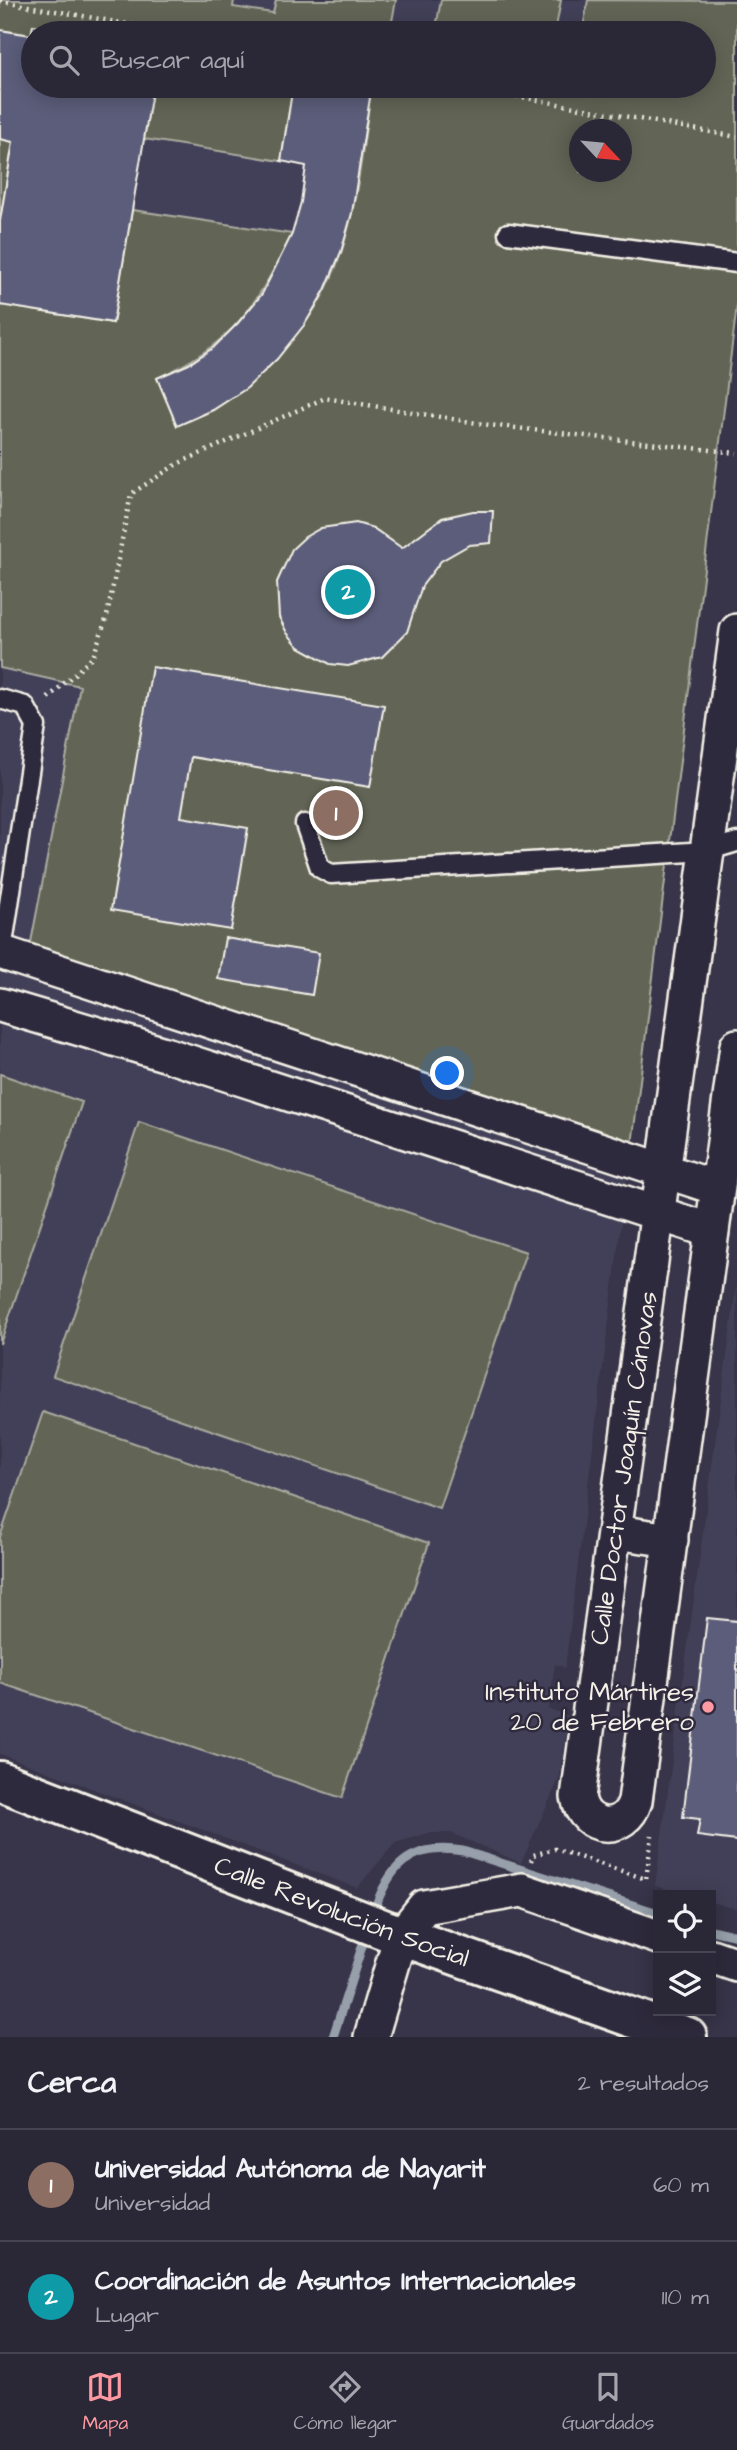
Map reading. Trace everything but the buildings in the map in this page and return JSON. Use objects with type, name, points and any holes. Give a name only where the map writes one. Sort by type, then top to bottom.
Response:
[{"type":"main road","name":"Calle Revolución Social","points":[[0,1781],[395,1933],[687,2037]]},
{"type":"street","name":"Calle Doctor Joaquín Cánovas","points":[[737,631],[722,847],[665,1172],[578,1797],[584,1815],[600,1825],[618,1823],[626,1818],[635,1801],[737,1046]]},
{"type":"street","points":[[1,955],[717,1188]]},
{"type":"street","points":[[0,1005],[168,1055],[712,1231]]},
{"type":"street","points":[[168,1055],[188,1016]]},
{"type":"street","points":[[615,1532],[671,1540]]},
{"type":"street","points":[[371,2037],[395,1933],[424,1907],[522,1890],[653,1935]]},
{"type":"street","points":[[716,1958],[737,1965]]},
{"type":"lane","points":[[508,233],[737,263]]},
{"type":"lane","points":[[0,699],[25,706],[32,713],[36,726],[5,904],[1,955]]},
{"type":"lane","points":[[305,824],[320,868],[331,874],[722,847]]},
{"type":"path","points":[[0,1],[111,21]]},
{"type":"path","points":[[527,98],[737,136]]},
{"type":"path","points":[[32,713],[93,657],[107,616],[131,494],[177,464],[325,398],[489,425],[737,453]]},
{"type":"shaded area","points":[[0,0],[737,0],[737,305],[565,1668],[555,1664],[548,1709],[569,1716],[559,1779],[521,1863],[451,1833],[429,1833],[395,1843],[357,1888],[0,1754]]},
{"type":"shaded area","name":"Instituto Mártires 20 de Febrero","points":[[737,1281],[737,1909],[716,1903],[716,1890],[670,1890],[655,1886]]},
{"type":"green space","points":[[0,0],[234,0],[233,7],[273,13],[276,0],[396,0],[392,21],[21,21],[21,33],[0,30]]},
{"type":"green space","points":[[441,0],[561,0],[557,21],[437,21]]},
{"type":"green space","points":[[588,0],[737,1],[737,305],[630,1161],[28,958],[80,686],[0,668],[0,305],[113,323],[132,210],[292,234],[267,282],[240,320],[205,352],[157,378],[177,425],[217,407],[240,391],[293,338],[321,299],[334,271],[352,212],[370,98],[716,98],[716,21],[584,21]]},
{"type":"green space","points":[[151,98],[291,98],[281,161],[144,139]]},
{"type":"green space","points":[[0,139],[13,142],[0,221]]},
{"type":"green space","points":[[0,1074],[82,1102],[0,1344]]},
{"type":"green space","points":[[139,1122],[526,1252],[439,1508],[53,1376]]},
{"type":"green space","points":[[43,1412],[429,1543],[342,1798],[0,1683],[0,1537]]},
{"type":"waterway","points":[[373,1914],[394,1871],[415,1855],[429,1850],[445,1849],[463,1851],[653,1911]]},
{"type":"waterway","points":[[333,2037],[367,1931]]},
{"type":"waterway","points":[[716,1931],[737,1936]]},
{"type":"place","name":"Coordinación de Asuntos Internacionales","points":[[348,592]]},
{"type":"place","name":"Universidad Autónoma de Nayarit","points":[[336,813]]},
{"type":"place","name":"Instituto Mártires 20 de Febrero","points":[[708,1707]]}]
